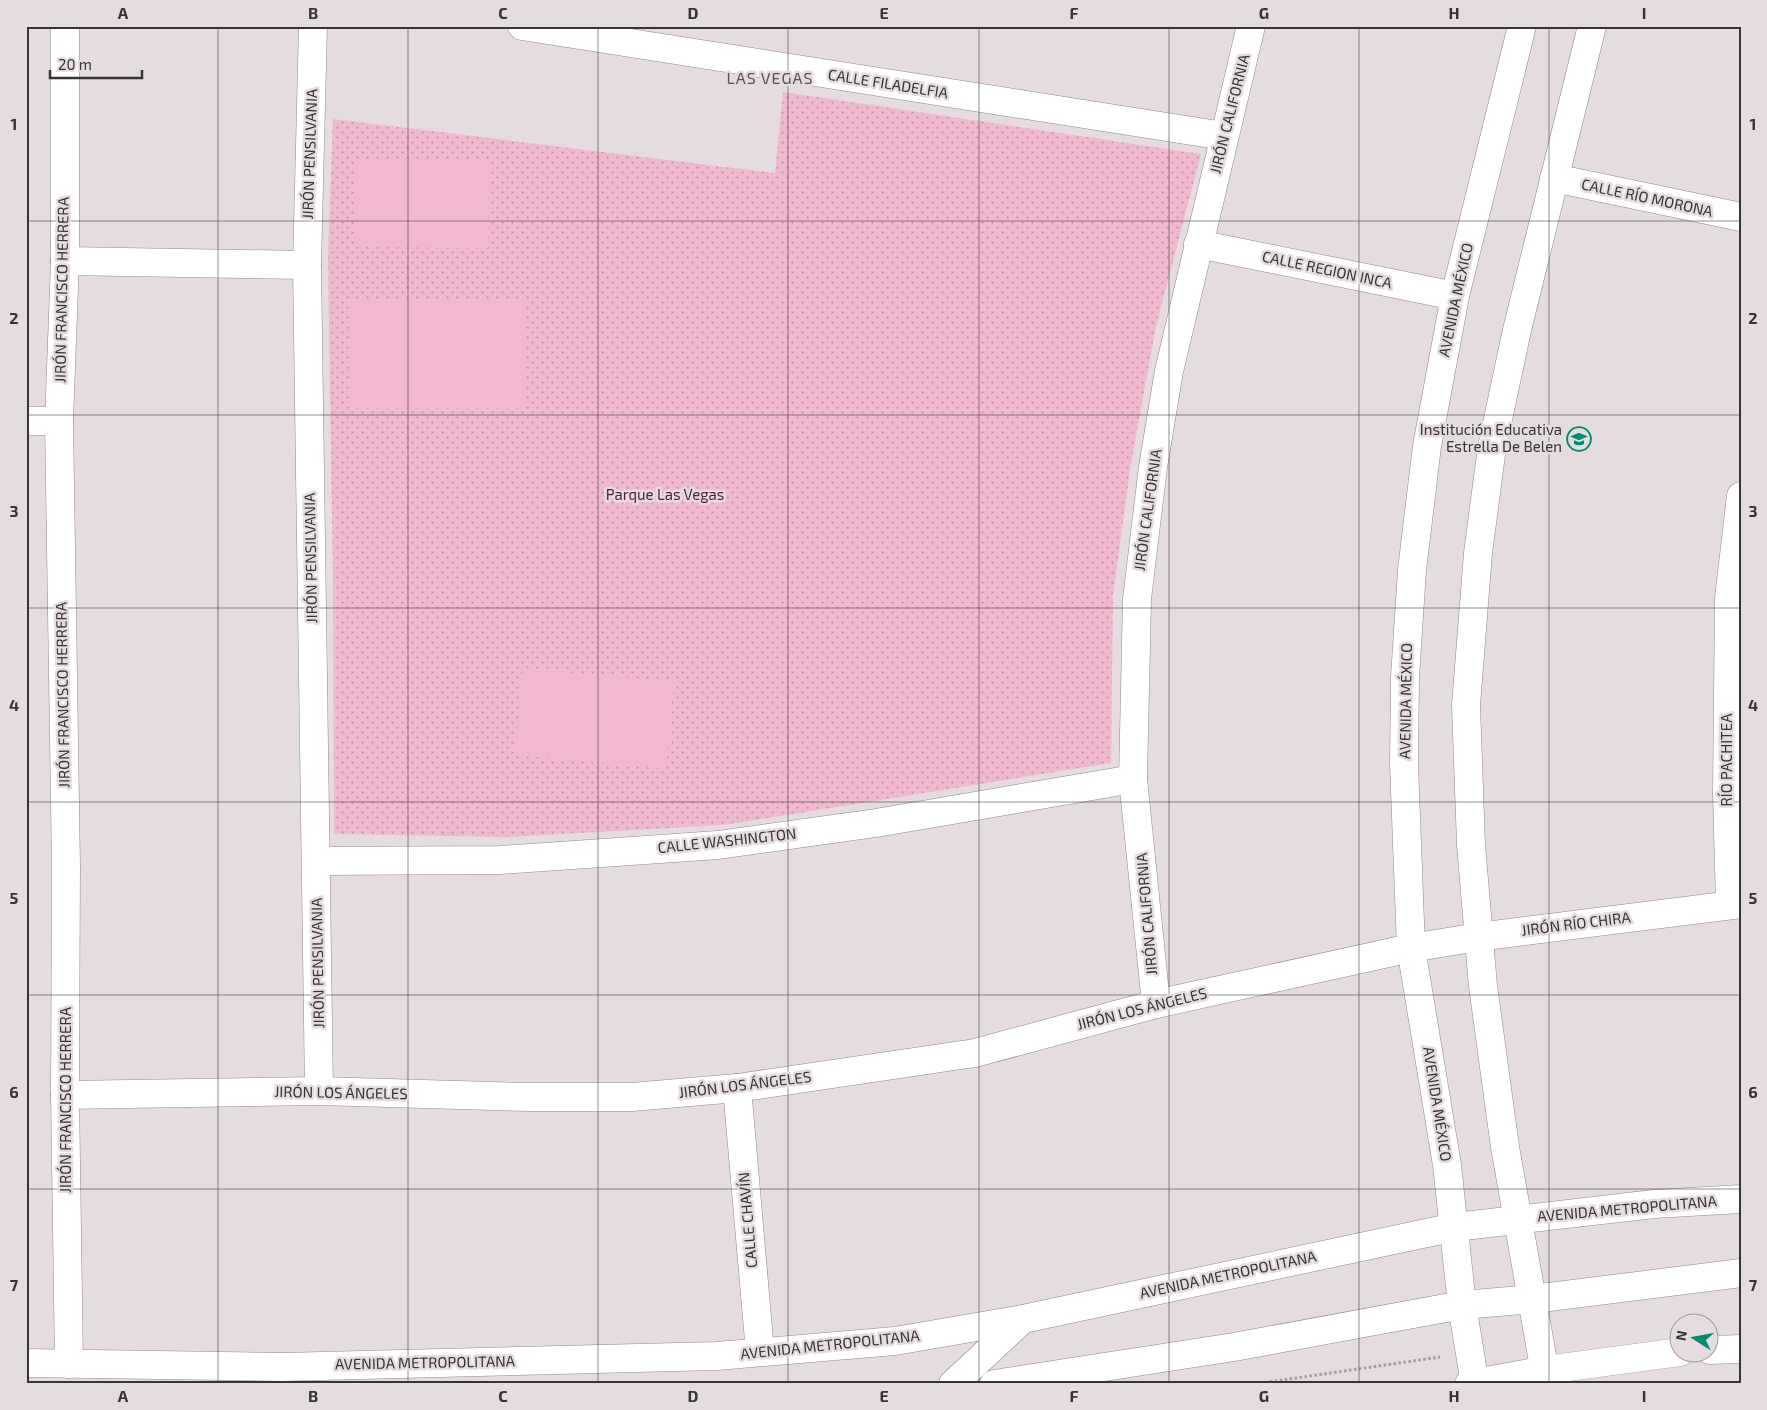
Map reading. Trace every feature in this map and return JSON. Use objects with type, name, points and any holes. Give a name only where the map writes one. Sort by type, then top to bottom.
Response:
[{"type":"street","name":"JIRÓN FRANCISCO HERRERA","points":[[65,26],[65,261],[59,421],[66,866],[65,1095],[69,1364]]},
{"type":"street","name":"JIRÓN PENSILVANIA","points":[[313,26],[307,265],[319,1091]]},
{"type":"street","name":"CALLE FILADELFIA","points":[[522,26],[1224,136]]},
{"type":"street","name":"JIRÓN CALIFORNIA","points":[[1156,1004],[1133,779],[1138,589],[1153,466],[1169,371],[1251,26]]},
{"type":"street","name":"AVENIDA MÉXICO","points":[[1473,1384],[1462,1305],[1447,1165],[1411,948],[1404,764],[1405,677],[1412,570],[1427,446],[1455,296],[1522,26]]},
{"type":"street","points":[[1547,1377],[1505,1147],[1478,937],[1471,845],[1466,705],[1478,553],[1492,448],[1517,330],[1592,26]]},
{"type":"street","name":"CALLE RÍO MORONA","points":[[1554,178],[1741,218]]},
{"type":"street","name":"CALLE REGION INCA","points":[[1198,244],[1455,296]]},
{"type":"street","points":[[65,261],[307,265]]},
{"type":"street","points":[[26,422],[59,421]]},
{"type":"street","name":"RÍO PACHITEA","points":[[1735,904],[1727,794],[1741,496]]},
{"type":"street","name":"CALLE WASHINGTON","points":[[317,861],[500,860],[718,845],[876,823],[1133,779]]},
{"type":"street","name":"JIRÓN RÍO CHIRA","points":[[1411,948],[1478,937],[1735,904]]},
{"type":"street","name":"JIRÓN LOS ÁNGELES","points":[[65,1095],[319,1091],[529,1097],[613,1097],[737,1088],[975,1054],[1156,1004],[1411,948]]},
{"type":"street","name":"CALLE CHAVÍN","points":[[737,1088],[760,1352]]},
{"type":"street","name":"AVENIDA METROPOLITANA","points":[[26,1363],[282,1367],[718,1356],[895,1341],[1023,1319],[1455,1226],[1654,1204],[1741,1199]]},
{"type":"street","points":[[994,1384],[1234,1347],[1462,1305],[1533,1299],[1741,1273]]},
{"type":"street","points":[[953,1384],[1023,1319]]},
{"type":"street","points":[[1720,1350],[1741,1349]]},
{"type":"street","points":[[1473,1384],[1547,1377],[1670,1354]]},
{"type":"green space","name":"Parque Las Vegas","points":[[783,92],[1201,154],[1156,326],[1131,463],[1113,595],[1111,763],[724,825],[507,837],[334,834],[333,577],[328,259],[333,119],[775,173]]},
{"type":"green space","points":[[354,159],[489,160],[488,248],[354,247]]},
{"type":"green space","points":[[351,300],[526,300],[526,408],[351,408]]},
{"type":"green space","points":[[523,668],[674,682],[666,769],[515,755]]},
{"type":"place","name":"Institución Educativa Estrella De Belen","points":[[1579,439]]},
{"type":"district","name":"LAS VEGAS","points":[[770,78]]}]
